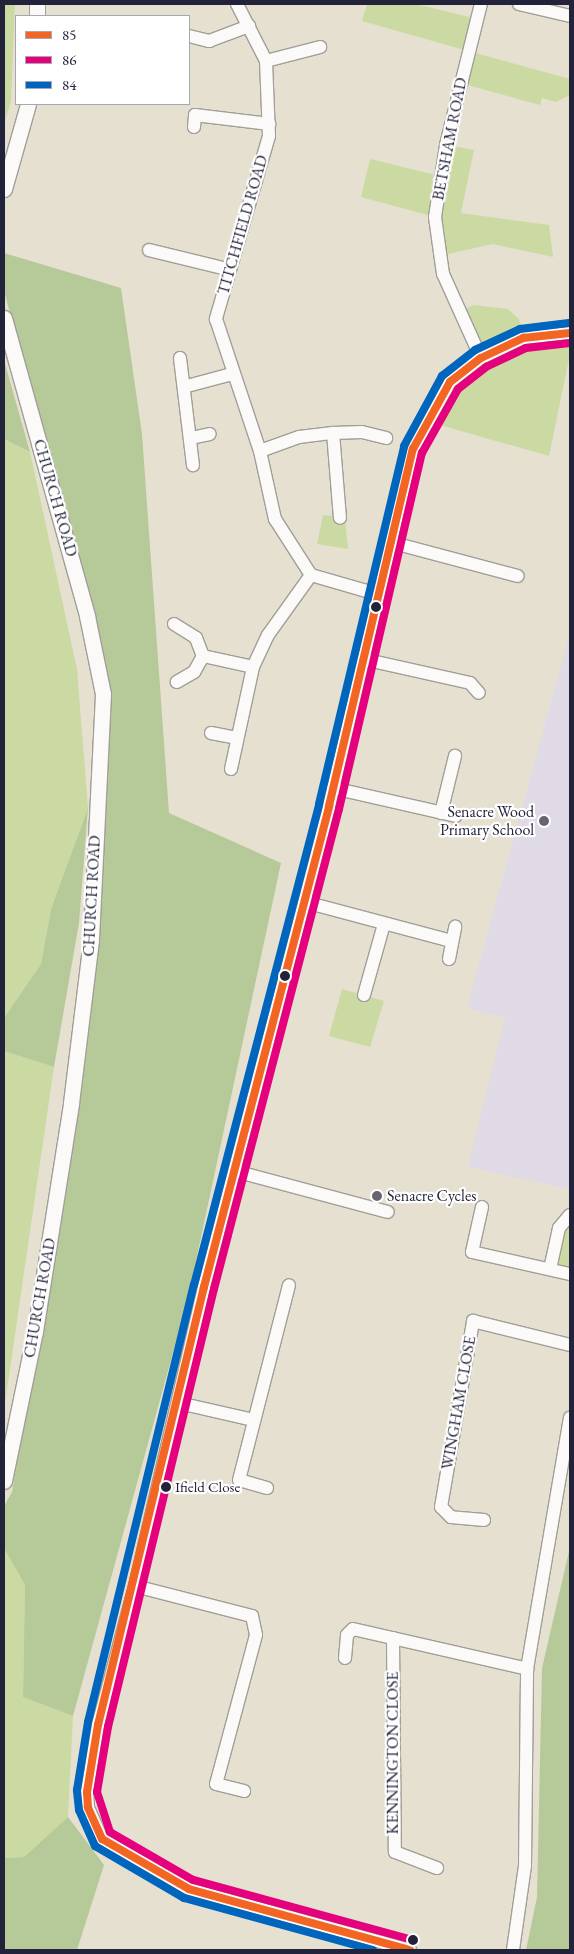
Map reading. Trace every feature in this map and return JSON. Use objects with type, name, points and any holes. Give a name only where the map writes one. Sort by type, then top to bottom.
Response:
[{"type":"street","name":"TITCHFIELD ROAD","points":[[237,4],[266,61],[269,124],[228,269],[216,319],[232,374],[260,451],[275,519],[312,575]]},
{"type":"street","name":"BETSHAM ROAD","points":[[481,4],[446,145],[436,217],[443,274],[481,358]]},
{"type":"street","points":[[519,4],[565,11]]},
{"type":"street","points":[[190,36],[209,41],[249,26]]},
{"type":"street","points":[[266,61],[320,47]]},
{"type":"street","points":[[4,189],[28,105]]},
{"type":"street","points":[[194,127],[195,115],[269,124]]},
{"type":"street","points":[[149,250],[228,269]]},
{"type":"street","name":"CHURCH ROAD","points":[[4,318],[85,607],[102,694],[91,940],[71,1104],[35,1331],[4,1481]]},
{"type":"street","points":[[406,1950],[189,1889],[102,1839],[88,1807],[87,1792],[98,1725],[135,1586],[179,1403],[204,1286],[333,788],[405,472],[426,421],[450,382],[481,358],[523,338],[570,332]]},
{"type":"street","points":[[180,358],[187,386],[193,465]]},
{"type":"street","points":[[187,386],[232,374]]},
{"type":"street","points":[[260,451],[299,437],[333,433],[362,432],[386,438]]},
{"type":"street","points":[[333,433],[340,518]]},
{"type":"street","points":[[191,438],[210,434]]},
{"type":"street","points":[[390,542],[518,576]]},
{"type":"street","points":[[231,769],[253,667],[268,634],[312,575],[377,594]]},
{"type":"street","points":[[174,624],[196,638],[203,656]]},
{"type":"street","points":[[203,656],[253,667]]},
{"type":"street","points":[[177,682],[194,672],[203,656]]},
{"type":"street","points":[[363,659],[470,683],[479,692]]},
{"type":"street","points":[[211,733],[237,738]]},
{"type":"street","points":[[441,813],[455,756]]},
{"type":"street","points":[[333,788],[456,816]]},
{"type":"street","points":[[305,902],[452,941]]},
{"type":"street","points":[[364,995],[384,924]]},
{"type":"street","points":[[449,959],[455,927]]},
{"type":"street","points":[[235,1171],[388,1212]]},
{"type":"street","points":[[482,1207],[472,1252],[570,1274]]},
{"type":"street","points":[[550,1269],[559,1228],[570,1215]]},
{"type":"street","points":[[267,1488],[239,1480],[289,1285]]},
{"type":"street","name":"WINGHAM CLOSE","points":[[484,1520],[451,1517],[441,1507],[473,1321],[570,1345]]},
{"type":"street","points":[[179,1403],[254,1420]]},
{"type":"street","points":[[513,1950],[526,1866],[527,1669],[570,1418]]},
{"type":"street","points":[[135,1586],[252,1616],[256,1635],[216,1784],[244,1791]]},
{"type":"street","points":[[345,1658],[348,1635],[353,1628],[527,1669]]},
{"type":"street","name":"KENNINGTON CLOSE","points":[[393,1638],[395,1852],[437,1868]]},
{"type":"shaded area","name":"Senacre Wood Primary School","points":[[570,633],[570,1189],[468,1167],[505,1018],[467,1008]]},
{"type":"green space","points":[[4,4],[15,4],[11,101],[4,125]]},
{"type":"green space","points":[[367,4],[416,4],[477,19],[468,51],[362,21]]},
{"type":"green space","points":[[468,51],[570,79],[570,95],[556,102],[542,98],[540,105],[460,83]]},
{"type":"green space","points":[[446,145],[474,150],[461,213],[549,225],[553,257],[493,244],[439,256],[435,217],[361,197],[370,159],[440,176]]},
{"type":"green space","points":[[4,253],[121,288],[142,434],[169,813],[281,863],[188,1298],[73,1716],[23,1697],[25,1585],[4,1548],[4,1506],[12,1492],[91,1017],[111,705],[4,290]]},
{"type":"green space","points":[[474,305],[508,309],[519,319],[523,338],[570,333],[570,354],[549,456],[426,421],[439,399],[481,358],[461,311]]},
{"type":"green space","points":[[4,360],[30,452],[4,439]]},
{"type":"green space","points":[[4,439],[30,452],[77,669],[88,808],[51,909],[41,964],[4,1018]]},
{"type":"green space","points":[[323,515],[345,518],[348,549],[317,544]]},
{"type":"green space","points":[[88,808],[79,923],[54,1067],[4,1051],[4,1018],[41,964],[51,909]]},
{"type":"green space","points":[[342,989],[384,1001],[370,1047],[329,1036]]},
{"type":"green space","points":[[4,1051],[54,1067],[4,1410]]},
{"type":"green space","points":[[570,1215],[570,1274],[550,1269]]},
{"type":"green space","points":[[4,1547],[25,1585],[23,1697],[73,1716],[68,1817],[24,1857],[4,1858]]},
{"type":"green space","points":[[570,1547],[570,1950],[526,1950],[537,1897],[542,1668]]},
{"type":"green space","points":[[68,1817],[104,1865],[77,1950],[4,1950],[4,1858],[24,1857]]},
{"type":"transit line","name":"84","points":[[373,1950],[184,1898],[95,1846],[79,1810],[77,1790],[88,1722],[194,1285],[319,804],[404,446],[442,376],[475,350],[520,329],[569,323]]},
{"type":"transit line","name":"85","points":[[410,1950],[189,1889],[102,1839],[88,1807],[87,1792],[98,1725],[204,1287],[329,806],[413,449],[450,382],[481,358],[523,338],[570,333]]},
{"type":"transit line","name":"86","points":[[413,1940],[193,1880],[110,1832],[97,1792],[108,1727],[214,1289],[339,809],[422,453],[458,389],[486,367],[526,348],[570,343]]},
{"type":"place","name":"Senacre Wood Primary School","points":[[544,821]]},
{"type":"place","name":"Senacre Cycles","points":[[377,1196]]},
{"type":"place","name":"Ifield Close","points":[[166,1487]]}]
